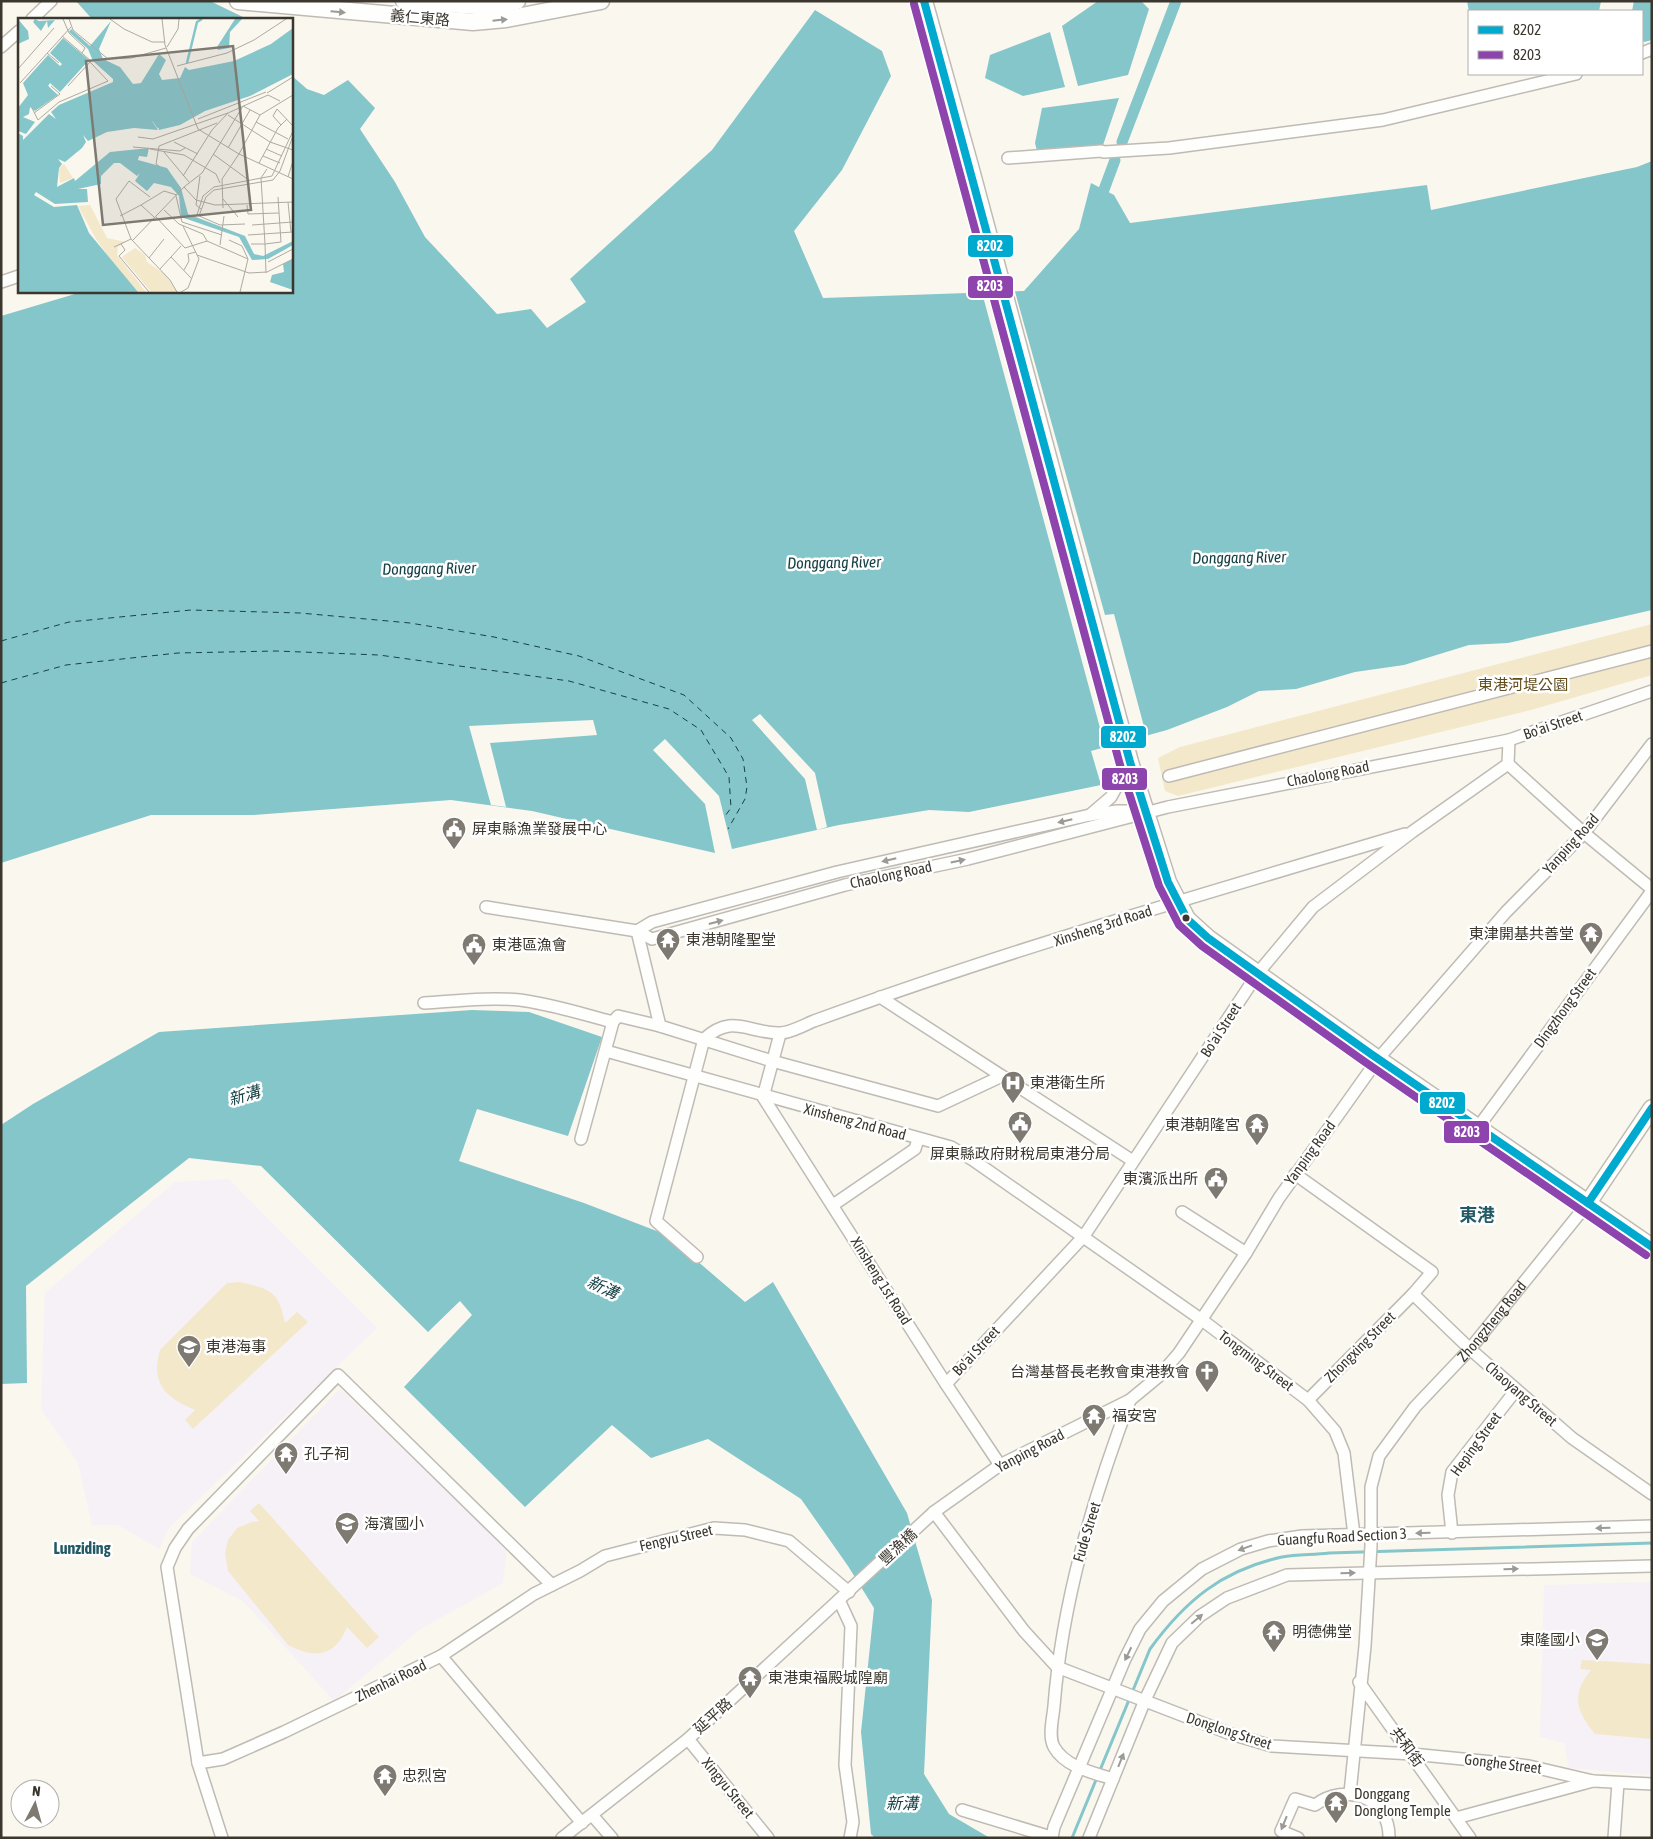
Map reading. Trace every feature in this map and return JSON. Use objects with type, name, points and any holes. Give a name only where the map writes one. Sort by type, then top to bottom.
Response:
[{"type":"street","points":[[37,17],[51,1]]},
{"type":"street","name":"義仁東路","points":[[238,1],[427,11],[490,7],[517,1]]},
{"type":"street","name":"義仁東路","points":[[404,1],[427,11],[473,22],[506,20],[601,1]]},
{"type":"street","points":[[924,1],[1130,762],[1148,812],[1168,882],[1187,919],[1208,938],[1378,1059],[1479,1126],[1652,1246]]},
{"type":"street","points":[[1,47],[18,31]]},
{"type":"street","points":[[1008,158],[1169,148],[1383,120],[1572,75]]},
{"type":"street","points":[[1,282],[18,276]]},
{"type":"street","points":[[1169,776],[1652,651]]},
{"type":"street","name":"Bo'ai Street","points":[[946,1384],[1084,1236],[1258,974],[1313,907],[1412,832],[1508,764],[1509,740],[1652,691]]},
{"type":"street","name":"Chaolong Road","points":[[486,907],[636,931],[652,939],[846,885],[968,858],[1148,812],[1344,771],[1509,740]]},
{"type":"street","name":"Yanping Road","points":[[934,1512],[1000,1465],[1130,1400],[1162,1373],[1202,1320],[1295,1174],[1378,1059],[1506,912],[1584,833],[1652,744]]},
{"type":"street","points":[[1090,815],[1111,797],[1130,762]]},
{"type":"street","points":[[1508,764],[1584,833],[1652,890]]},
{"type":"street","name":"Chaolong Road","points":[[636,931],[652,922],[808,880],[1090,815],[1116,811],[1148,812]]},
{"type":"street","name":"Xinsheng 3rd Road","points":[[704,1040],[715,1030],[726,1026],[780,1034],[880,997],[1178,902],[1412,832]]},
{"type":"street","name":"Dingzhong Street","points":[[1479,1126],[1652,890]]},
{"type":"street","points":[[636,931],[660,1026]]},
{"type":"street","points":[[880,997],[1133,1161]]},
{"type":"street","points":[[424,1003],[518,1000],[546,1004],[613,1022]]},
{"type":"street","points":[[581,1139],[613,1022],[618,1016],[660,1026],[772,1061],[938,1106],[1002,1076]]},
{"type":"street","points":[[763,1097],[780,1034]]},
{"type":"street","points":[[697,1257],[656,1221],[704,1040]]},
{"type":"street","name":"Xinsheng 2nd Road","points":[[606,1051],[694,1075],[763,1097],[951,1148],[973,1160],[1084,1236]]},
{"type":"street","name":"Xinsheng 1st Road","points":[[763,1097],[946,1384],[1000,1465]]},
{"type":"street","name":"Zhongzheng Road","points":[[1369,1567],[1371,1487],[1373,1473],[1379,1456],[1415,1407],[1470,1349],[1588,1203],[1652,1108]]},
{"type":"street","points":[[833,1205],[915,1149],[918,1139]]},
{"type":"street","points":[[1295,1174],[1432,1272],[1413,1294]]},
{"type":"street","points":[[1182,1212],[1246,1253]]},
{"type":"street","name":"Tongming Street","points":[[1084,1236],[1202,1320],[1308,1400],[1335,1431],[1344,1452],[1354,1535]]},
{"type":"street","name":"Chaoyang Street","points":[[1413,1294],[1470,1349],[1572,1438],[1652,1494]]},
{"type":"street","name":"Zhongxing Street","points":[[1308,1400],[1413,1294]]},
{"type":"street","points":[[222,1838],[198,1763],[167,1567],[175,1548],[188,1529],[338,1375],[552,1585]]},
{"type":"street","name":"Heping Street","points":[[1452,1533],[1448,1495],[1452,1472],[1516,1390]]},
{"type":"street","name":"Fude Street","points":[[1080,1768],[1058,1754],[1053,1745],[1051,1734],[1057,1667],[1076,1569],[1116,1437],[1130,1400]]},
{"type":"street","points":[[934,1512],[1024,1631],[1057,1667],[1117,1690]]},
{"type":"street","name":"豐漁橋","points":[[861,1581],[934,1512]]},
{"type":"street","name":"Guangfu Road Section 3","points":[[1052,1837],[1054,1827],[1080,1768],[1117,1690],[1140,1629],[1163,1601],[1202,1569],[1240,1549],[1268,1540],[1302,1536],[1354,1535],[1371,1540],[1452,1533],[1652,1526]]},
{"type":"street","name":"Fengyu Street","points":[[441,1656],[534,1594],[605,1556],[714,1528],[744,1530],[789,1541],[849,1592]]},
{"type":"street","points":[[1088,1838],[1113,1779],[1142,1699],[1177,1636],[1200,1616],[1226,1598],[1287,1575],[1369,1567],[1652,1566]]},
{"type":"street","points":[[1350,1793],[1359,1682],[1365,1646],[1369,1567]]},
{"type":"street","name":"延平路","points":[[582,1823],[688,1739],[861,1581]]},
{"type":"street","points":[[839,1600],[851,1626],[845,1765],[853,1822],[850,1838]]},
{"type":"street","name":"Zhenhai Road","points":[[198,1763],[223,1759],[284,1732],[441,1656],[582,1823]]},
{"type":"street","name":"共和街","points":[[1359,1682],[1470,1838]]},
{"type":"street","name":"Donglong Street","points":[[1117,1690],[1262,1745],[1352,1751]]},
{"type":"street","name":"Xingyu Street","points":[[688,1739],[768,1838]]},
{"type":"street","name":"Gonghe Street","points":[[1352,1751],[1412,1754],[1529,1766],[1593,1781],[1652,1784]]},
{"type":"street","points":[[1080,1768],[1113,1779]]},
{"type":"street","points":[[1456,1818],[1593,1781]]},
{"type":"street","points":[[1614,1838],[1618,1783]]},
{"type":"street","points":[[1298,1838],[1281,1831],[1295,1799],[1315,1805],[1334,1794],[1350,1793],[1371,1801],[1384,1814],[1389,1829],[1389,1838]]},
{"type":"street","points":[[962,1810],[1052,1837]]},
{"type":"street","points":[[592,1815],[612,1838]]},
{"type":"street","points":[[562,1838],[582,1823]]},
{"type":"shaded area","name":"東港海事","points":[[229,1179],[377,1328],[169,1528],[159,1549],[118,1525],[92,1525],[78,1463],[41,1409],[45,1293],[175,1182]]},
{"type":"shaded area","name":"海濱國小","points":[[340,1389],[507,1548],[503,1583],[419,1630],[334,1701],[243,1601],[190,1574],[192,1542]]},
{"type":"shaded area","name":"東隆國小","points":[[1652,1582],[1652,1775],[1569,1768],[1564,1743],[1540,1737],[1544,1585]]},
{"type":"green space","name":"東港河堤公園","points":[[1652,624],[1652,675],[1531,710],[1178,796],[1165,791],[1158,758],[1180,747]]},
{"type":"green space","points":[[240,1282],[265,1289],[276,1297],[283,1312],[285,1323],[297,1312],[308,1322],[193,1429],[185,1420],[195,1410],[169,1395],[159,1381],[157,1362],[160,1350],[227,1283]]},
{"type":"green space","points":[[259,1503],[379,1637],[367,1648],[347,1627],[337,1644],[330,1650],[315,1653],[288,1645],[228,1571],[225,1553],[228,1540],[237,1528],[259,1521],[250,1511]]},
{"type":"green space","points":[[1582,1660],[1652,1664],[1652,1739],[1595,1734],[1584,1718],[1578,1702],[1581,1687],[1591,1670],[1580,1669]]},
{"type":"water","points":[[76,1],[210,1],[245,18],[91,18]]},
{"type":"water","points":[[1098,1],[1141,1],[1149,9],[1128,75],[1078,86],[1062,26]]},
{"type":"water","points":[[1467,1],[1601,1],[1599,10],[1469,10]]},
{"type":"water","points":[[1634,1],[1652,1],[1652,40],[1644,42],[1643,40],[1643,10],[1632,10]]},
{"type":"water","name":"Donggang River","points":[[815,10],[882,51],[891,76],[842,170],[794,231],[823,298],[1024,291],[1079,229],[1091,183],[1114,195],[1130,223],[1427,185],[1431,210],[1637,167],[1652,161],[1652,610],[1508,643],[1469,645],[1404,665],[1355,672],[1296,689],[1259,691],[1227,707],[1167,730],[1091,751],[1101,785],[969,812],[929,810],[839,825],[732,849],[719,796],[665,739],[653,750],[705,804],[715,853],[532,811],[451,800],[253,815],[151,815],[1,863],[1,316],[82,292],[292,292],[292,76],[307,89],[324,95],[348,80],[375,108],[360,129],[395,182],[425,237],[497,314],[531,309],[547,328],[586,302],[570,279],[712,150]]},
{"type":"water","points":[[1050,32],[1065,87],[1023,96],[985,78],[990,55]]},
{"type":"water","points":[[1119,98],[1101,151],[1060,148],[1060,154],[1037,151],[1035,143],[1042,108]]},
{"type":"water","name":"新溝","points":[[472,1010],[529,1012],[602,1037],[568,1136],[477,1109],[459,1161],[584,1203],[667,1235],[745,1302],[773,1282],[907,1513],[932,1600],[924,1774],[949,1814],[990,1838],[875,1838],[871,1834],[861,1732],[874,1608],[848,1566],[801,1499],[708,1439],[651,1458],[612,1425],[525,1507],[404,1387],[472,1315],[460,1301],[428,1332],[261,1166],[189,1158],[26,1286],[27,1383],[1,1384],[1,1125],[33,1104],[159,1032]]},
{"type":"pier","points":[[1014,288],[1105,615],[1114,614],[1147,738],[1106,750],[981,289]]},
{"type":"pier","points":[[760,714],[815,773],[827,827],[817,830],[805,779],[752,720]]},
{"type":"pier","points":[[593,720],[597,735],[490,743],[506,807],[491,805],[469,726]]},
{"type":"waterway","points":[[1122,142],[1176,1]]},
{"type":"waterway","points":[[1099,203],[1115,160]]},
{"type":"waterway","points":[[1072,1838],[1150,1649],[1191,1602],[1223,1579],[1261,1563],[1293,1555],[1652,1543]]},
{"type":"ferry route","points":[[1,641],[69,622],[191,610],[300,613],[410,623],[494,637],[579,656],[684,695],[731,738],[743,759],[747,787],[745,799],[728,829]]},
{"type":"ferry route","points":[[1,683],[66,665],[178,653],[276,651],[379,655],[569,681],[669,709],[701,730],[729,777],[731,808],[725,816]]},
{"type":"transit line","name":"8202","points":[[924,1],[1130,762],[1168,882],[1187,919],[1208,938],[1371,1054],[1652,1247]]},
{"type":"transit line","name":"8203","points":[[914,4],[1120,765],[1159,886],[1179,925],[1202,946],[1365,1062],[1646,1255]]},
{"type":"transit line","name":"8202","points":[[1588,1203],[1652,1108]]},
{"type":"place","name":"屏東縣漁業發展中心","points":[[454,850]]},
{"type":"place","name":"東津開基共善堂","points":[[1591,955]]},
{"type":"place","name":"東港朝隆聖堂","points":[[668,961]]},
{"type":"place","name":"東港區漁會","points":[[474,966]]},
{"type":"place","name":"東港衛生所","points":[[1013,1104]]},
{"type":"place","name":"屏東縣政府財稅局東港分局","points":[[1020,1144]]},
{"type":"place","name":"東港朝隆宮","points":[[1257,1146]]},
{"type":"place","name":"東濱派出所","points":[[1216,1200]]},
{"type":"place","name":"東港海事","points":[[189,1368]]},
{"type":"place","name":"台灣基督長老教會東港教會","points":[[1207,1393]]},
{"type":"place","name":"福安宮","points":[[1094,1437]]},
{"type":"place","name":"孔子祠","points":[[286,1475]]},
{"type":"place","name":"海濱國小","points":[[347,1545]]},
{"type":"place","name":"明德佛堂","points":[[1274,1653]]},
{"type":"place","name":"東隆國小","points":[[1597,1661]]},
{"type":"place","name":"東港東福殿城隍廟","points":[[750,1699]]},
{"type":"place","name":"忠烈宮","points":[[385,1797]]},
{"type":"place","name":"Donggang Donglong Temple","points":[[1336,1824]]},
{"type":"district","name":"東港","points":[[1477,1215]]},
{"type":"district","name":"Lunziding","points":[[82,1548]]}]
